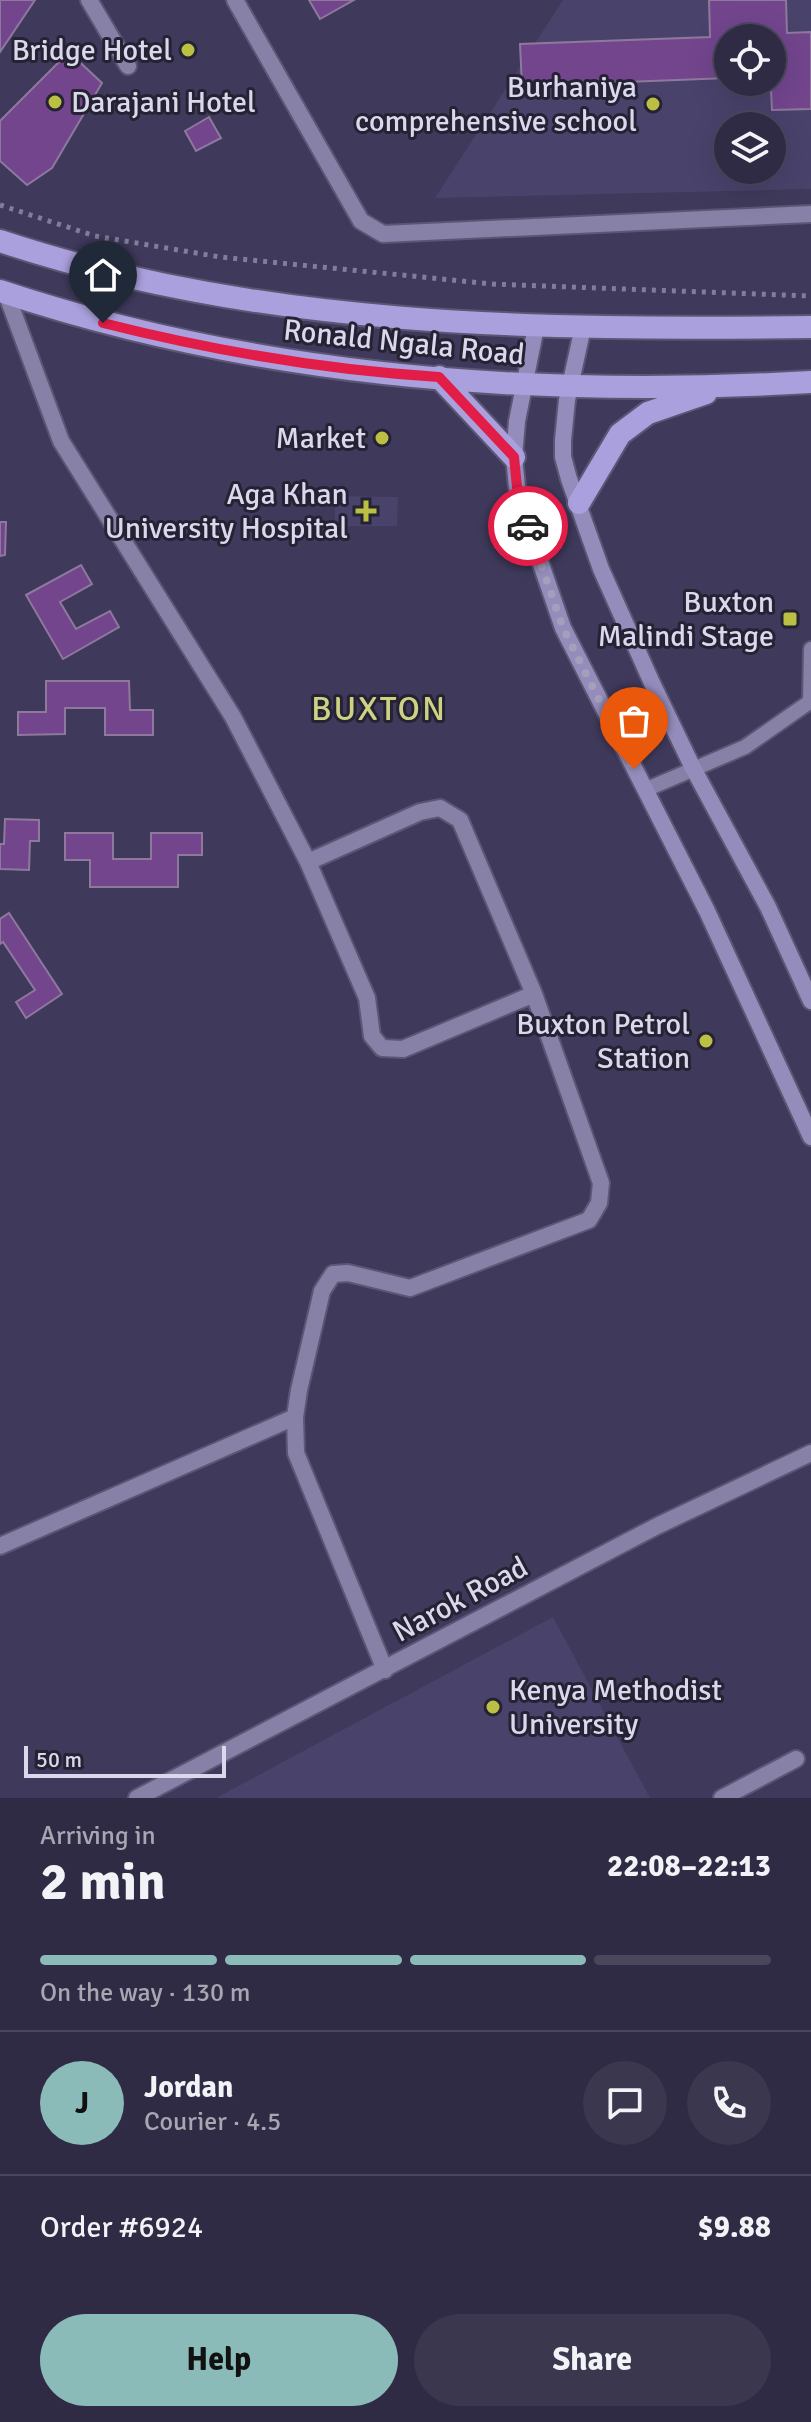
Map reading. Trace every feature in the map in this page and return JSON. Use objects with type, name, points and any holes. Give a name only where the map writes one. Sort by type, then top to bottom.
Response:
[{"type":"highway","name":"Ronald Ngala Road","points":[[0,241],[121,276],[225,298],[318,311],[536,327],[811,327]]},
{"type":"highway","name":"Ronald Ngala Road","points":[[3,292],[140,332],[311,366],[570,386],[722,387],[811,382]]},
{"type":"highway","points":[[439,377],[514,457]]},
{"type":"highway","points":[[579,503],[620,434],[648,413],[722,387]]},
{"type":"main road","points":[[536,327],[517,421],[514,457],[517,487],[525,515],[563,628],[707,911],[811,1137]]},
{"type":"main road","points":[[583,327],[570,386],[563,457],[601,569],[693,768],[768,907],[811,1001]]},
{"type":"street","points":[[89,0],[128,66]]},
{"type":"street","points":[[235,0],[361,221],[383,234],[811,214]]},
{"type":"street","points":[[3,292],[61,441],[233,717],[308,862],[367,998],[372,1036],[382,1048],[403,1049],[534,994]]},
{"type":"street","points":[[308,862],[420,812],[440,808],[460,820],[534,994],[601,1183],[599,1203],[589,1220],[410,1288],[348,1273],[333,1274],[322,1291],[295,1417],[296,1453],[385,1670]]},
{"type":"street","points":[[0,1546],[295,1417]]},
{"type":"street","name":"Narok Road","points":[[137,1798],[657,1526],[811,1453]]},
{"type":"street","points":[[722,1798],[796,1759]]},
{"type":"lane","points":[[645,790],[745,747],[810,702],[811,649]]},
{"type":"path","points":[[0,205],[95,236],[220,257],[492,284],[811,296]]},
{"type":"shaded area","name":"Burhaniya comprehensive school","points":[[563,0],[811,0],[811,189],[435,198]]},
{"type":"shaded area","name":"Aga Khan University Hospital","points":[[335,496],[398,497],[397,526],[335,526]]},
{"type":"shaded area","name":"Kenya Methodist University","points":[[553,1617],[650,1798],[216,1798]]},
{"type":"building","points":[[0,0],[35,0],[0,52]]},
{"type":"building","points":[[309,0],[354,0],[320,19]]},
{"type":"building","points":[[709,0],[786,0],[787,33],[811,32],[811,109],[772,110],[771,96],[786,96],[786,24],[714,24],[714,79],[522,86],[520,44],[710,37]]},
{"type":"building","name":"Darajani Hotel","points":[[69,52],[102,83],[52,168],[27,185],[0,161],[0,121]]},
{"type":"building","points":[[209,117],[221,138],[196,151],[185,131]]},
{"type":"building","points":[[0,522],[6,522],[5,555],[0,556]]},
{"type":"building","points":[[81,565],[92,584],[60,602],[76,629],[110,611],[119,627],[63,659],[26,595]]},
{"type":"building","points":[[46,681],[129,681],[130,710],[153,710],[153,735],[105,735],[105,708],[65,708],[65,734],[18,735],[18,712],[46,712]]},
{"type":"building","points":[[5,819],[39,820],[39,841],[30,841],[29,870],[0,869],[0,844],[4,844]]},
{"type":"building","points":[[65,833],[113,833],[113,859],[151,859],[151,833],[202,833],[202,855],[178,855],[178,887],[90,887],[90,860],[65,860]]},
{"type":"building","points":[[9,913],[62,994],[26,1018],[16,1002],[35,990],[3,942],[0,944],[0,919]]},
{"type":"way so far","points":[[528,526],[563,628],[634,769]]},
{"type":"place","name":"Bridge Hotel","points":[[188,50]]},
{"type":"place","name":"Darajani Hotel","points":[[55,102]]},
{"type":"place","name":"Burhaniya comprehensive school","points":[[653,104]]},
{"type":"place","name":"Market","points":[[382,438]]},
{"type":"place","name":"Aga Khan University Hospital","points":[[366,511]]},
{"type":"place","name":"Buxton Malindi Stage","points":[[790,619]]},
{"type":"place","name":"Buxton Petrol Station","points":[[706,1041]]},
{"type":"place","name":"Kenya Methodist University","points":[[493,1707]]},
{"type":"district","name":"BUXTON","points":[[379,708]]},
{"type":"route","points":[[103,323],[187,343],[311,366],[439,377],[514,457],[517,487],[528,526]]}]
